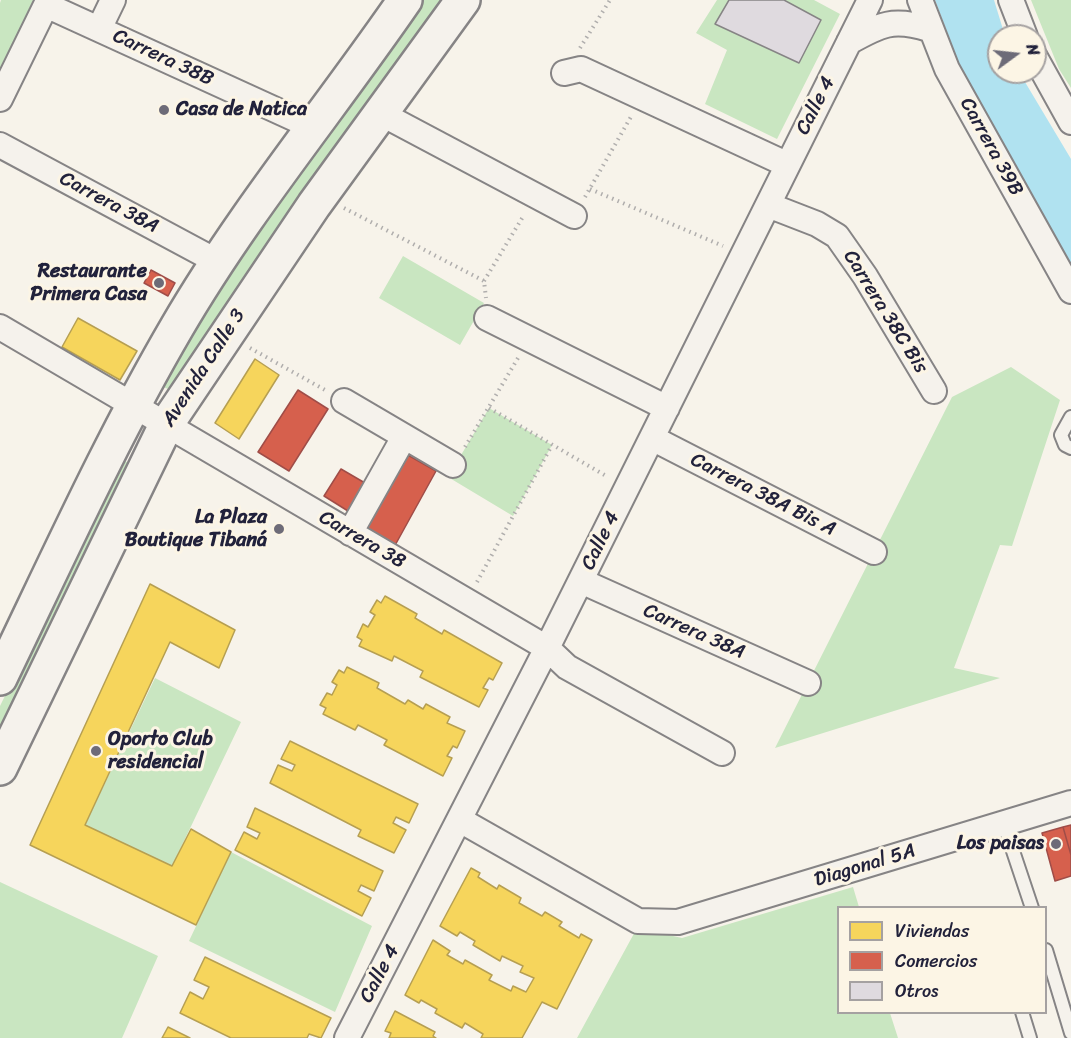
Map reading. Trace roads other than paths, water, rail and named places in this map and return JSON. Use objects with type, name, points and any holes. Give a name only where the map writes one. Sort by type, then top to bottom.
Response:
[{"type":"main road","name":"Avenida Calle 3","points":[[0,768],[166,425],[225,334],[380,113],[463,0]]},
{"type":"main road","name":"Avenida Calle 3","points":[[0,678],[132,406],[218,262],[399,2]]},
{"type":"street","points":[[99,29],[113,0]]},
{"type":"street","name":"Calle 4","points":[[347,1038],[581,581],[786,164],[870,0]]},
{"type":"street","name":"Carrera 39B","points":[[920,0],[929,29],[947,69],[1071,291]]},
{"type":"street","points":[[1011,0],[1020,24]]},
{"type":"street","name":"Carrera 38B","points":[[0,99],[46,5],[313,127]]},
{"type":"street","points":[[849,42],[875,27],[893,22],[908,23],[929,29]]},
{"type":"street","points":[[564,73],[581,69],[786,164]]},
{"type":"street","points":[[1047,79],[1071,122]]},
{"type":"street","points":[[380,113],[574,216]]},
{"type":"street","name":"Carrera 38A","points":[[0,145],[218,262]]},
{"type":"street","name":"Carrera 38C Bis","points":[[768,204],[817,224],[837,236],[865,276],[934,391]]},
{"type":"street","points":[[487,318],[667,408]]},
{"type":"street","name":"Carrera 38","points":[[0,327],[547,648],[567,667],[722,753]]},
{"type":"street","points":[[344,401],[453,465]]},
{"type":"street","points":[[350,533],[404,437]]},
{"type":"street","name":"Carrera 38A Bis A","points":[[652,438],[874,552]]},
{"type":"street","name":"Carrera 38A","points":[[581,581],[808,683]]},
{"type":"street","name":"Diagonal 5A","points":[[460,820],[638,921],[658,923],[678,922],[1071,803]]},
{"type":"lane","points":[[1071,417],[1061,435],[1065,445],[1071,448]]},
{"type":"lane","points":[[1004,824],[1031,906]]},
{"type":"lane","points":[[1047,953],[1071,1033]]},
{"type":"lane","points":[[1023,1014],[1030,1038]]},
{"type":"water","points":[[935,0],[994,0],[1001,24],[987,24],[987,84],[1026,84],[1071,159],[1071,266],[969,91]]},
{"type":"place","name":"Casa de Natica","points":[[164,110]]},
{"type":"place","name":"Restaurante Primera Casa","points":[[159,283]]},
{"type":"place","name":"La Plaza Boutique Tibaná","points":[[279,529]]},
{"type":"place","name":"Oporto Club residencial","points":[[96,751]]},
{"type":"place","name":"Los paisas","points":[[1056,844]]}]
